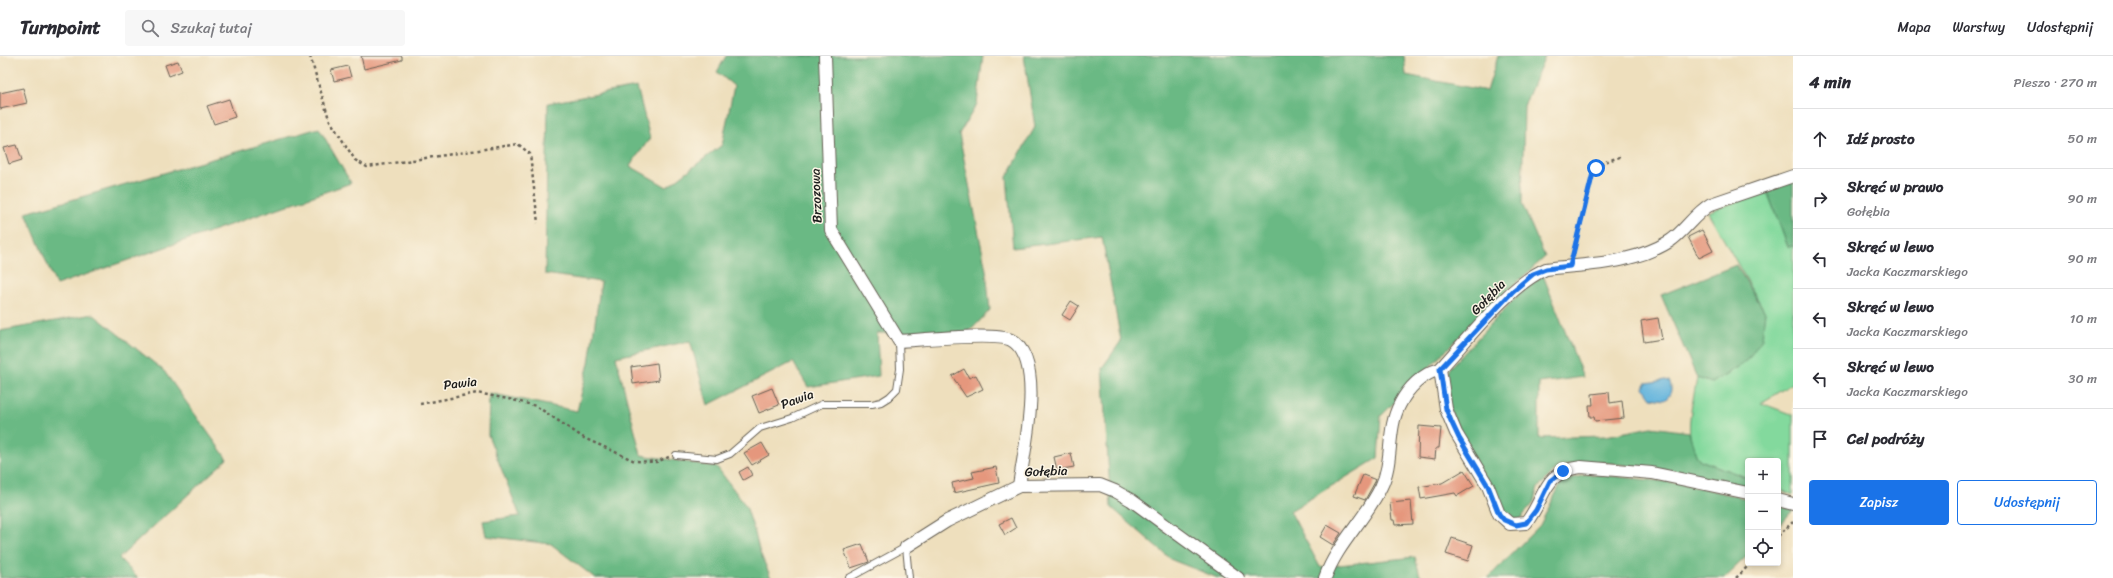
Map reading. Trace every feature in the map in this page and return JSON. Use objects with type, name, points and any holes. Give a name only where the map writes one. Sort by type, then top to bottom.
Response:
[{"type":"street","name":"Brzozowa","points":[[825,56],[831,230],[899,341]]},
{"type":"street","name":"Gołębia","points":[[1325,578],[1338,551],[1361,520],[1381,487],[1388,466],[1396,413],[1400,404],[1413,386],[1424,376],[1440,369],[1513,291],[1533,274],[1546,269],[1633,258],[1650,252],[1672,240],[1700,210],[1711,204],[1793,176]]},
{"type":"street","points":[[899,341],[988,336],[1010,340],[1018,346],[1024,356],[1028,372],[1030,402],[1027,445],[1019,486]]},
{"type":"street","points":[[1440,369],[1446,409],[1453,427],[1488,486],[1499,514],[1510,524],[1526,523],[1536,510],[1550,481],[1563,471],[1572,468],[1652,473],[1745,492]]},
{"type":"street","name":"Gołębia","points":[[906,547],[947,521],[1019,486],[1100,485],[1131,500],[1238,578]]},
{"type":"street","points":[[1781,501],[1793,504]]},
{"type":"lane","name":"Pawia","points":[[676,455],[717,459],[730,454],[760,428],[792,418],[822,404],[872,404],[881,402],[897,389],[900,369],[899,341]]},
{"type":"lane","name":"Gołębia","points":[[849,578],[906,547]]},
{"type":"lane","points":[[906,547],[909,578]]},
{"type":"path","points":[[310,56],[329,119],[355,160],[367,167],[518,144],[530,154],[538,223]]},
{"type":"path","points":[[1570,266],[1593,173],[1596,168],[1603,163],[1623,156]]},
{"type":"path","name":"Pawia","points":[[420,404],[477,393],[513,400],[536,406],[584,438],[635,461],[656,462],[676,455]]},
{"type":"path","points":[[1781,533],[1793,522]]},
{"type":"path","points":[[1736,578],[1748,566]]},
{"type":"green space","points":[[726,56],[983,56],[977,104],[959,134],[986,270],[990,310],[968,333],[877,333],[879,376],[808,387],[793,362],[708,405],[690,341],[616,357],[641,455],[717,467],[746,506],[759,550],[771,578],[595,578],[551,544],[486,536],[483,521],[520,516],[488,435],[489,393],[577,411],[589,363],[601,282],[545,274],[548,103],[637,87],[650,138],[630,166],[667,187],[722,145],[734,86],[717,72]]},
{"type":"green space","points":[[1024,56],[1404,56],[1406,75],[1487,91],[1498,56],[1545,56],[1524,106],[1522,204],[1545,257],[1488,308],[1381,416],[1378,458],[1290,511],[1320,567],[1415,557],[1420,576],[1432,578],[1218,578],[1172,560],[1111,507],[1102,368],[1121,341],[1102,237],[1013,248],[1007,177],[1035,127]]},
{"type":"green space","points":[[319,128],[351,183],[56,285],[26,213]]},
{"type":"green space","points":[[1793,182],[1793,246],[1788,247],[1767,191]]},
{"type":"green space","points":[[1767,191],[1788,247],[1793,246],[1793,383],[1761,403],[1793,415],[1793,495],[1781,490],[1781,458],[1745,458],[1745,477],[1700,460],[1694,451],[1691,442],[1691,409],[1697,378],[1712,383],[1746,362],[1765,312],[1708,212]]},
{"type":"green space","points":[[1736,265],[1765,312],[1762,339],[1746,362],[1712,383],[1697,378],[1661,295]]},
{"type":"green space","points":[[1543,275],[1583,377],[1539,383],[1539,438],[1606,436],[1651,427],[1689,432],[1696,455],[1700,460],[1745,477],[1745,487],[1681,472],[1592,461],[1558,467],[1538,488],[1533,504],[1519,520],[1511,519],[1505,515],[1465,444],[1452,415],[1446,389],[1450,368],[1516,297]]},
{"type":"green space","points":[[93,314],[164,371],[227,459],[119,558],[138,578],[0,578],[0,331]]},
{"type":"green space","points":[[1590,474],[1680,483],[1745,498],[1745,558],[1724,578],[1488,578],[1540,525],[1562,481]]},
{"type":"green space","points":[[1781,507],[1793,510],[1781,524]]},
{"type":"water","points":[[1666,380],[1669,381],[1671,389],[1667,398],[1665,400],[1651,398],[1644,388],[1646,383]]},
{"type":"building","points":[[361,56],[402,56],[402,60],[364,69]]},
{"type":"building","points":[[178,61],[182,71],[169,76],[165,65]]},
{"type":"building","points":[[348,66],[351,77],[334,81],[331,70]]},
{"type":"building","points":[[23,88],[27,103],[0,109],[0,93]]},
{"type":"building","points":[[229,99],[235,117],[214,124],[207,106]]},
{"type":"building","points":[[17,145],[22,160],[9,164],[4,148]]},
{"type":"building","points":[[1702,230],[1713,251],[1699,258],[1688,237]]},
{"type":"building","points":[[1071,301],[1079,306],[1070,320],[1062,315]]},
{"type":"building","points":[[1658,318],[1662,339],[1644,342],[1641,321]]},
{"type":"building","points":[[657,363],[659,380],[633,384],[631,367]]},
{"type":"building","points":[[964,369],[969,378],[976,375],[983,389],[966,397],[952,376]]},
{"type":"building","points":[[772,388],[779,405],[759,413],[752,396]]},
{"type":"building","points":[[1609,392],[1610,403],[1622,401],[1624,418],[1595,421],[1594,417],[1590,417],[1589,405],[1593,405],[1592,394]]},
{"type":"building","points":[[1419,426],[1441,428],[1439,448],[1436,448],[1435,459],[1418,457]]},
{"type":"building","points":[[762,443],[769,455],[752,465],[744,453]]},
{"type":"building","points":[[1071,453],[1074,467],[1057,470],[1054,457]]},
{"type":"building","points":[[748,467],[752,475],[743,480],[739,472]]},
{"type":"building","points":[[996,467],[999,483],[954,493],[952,483],[974,478],[972,472]]},
{"type":"building","points":[[1464,470],[1474,486],[1457,496],[1455,493],[1421,499],[1419,487],[1442,483]]},
{"type":"building","points":[[1363,475],[1376,480],[1365,500],[1354,496]]},
{"type":"building","points":[[1411,501],[1413,524],[1395,525],[1394,520],[1392,520],[1390,503]]},
{"type":"building","points":[[1011,518],[1016,528],[1005,535],[999,524]]},
{"type":"building","points":[[1327,525],[1341,533],[1333,545],[1320,537]]},
{"type":"building","points":[[1452,538],[1473,545],[1468,561],[1446,554]]},
{"type":"building","points":[[862,544],[869,562],[851,568],[844,550]]},
{"type":"route","points":[[1563,471],[1555,475],[1550,481],[1536,510],[1526,523],[1516,525],[1510,524],[1504,520],[1495,507],[1488,486],[1459,438],[1451,421],[1446,409],[1440,369],[1513,291],[1533,274],[1546,269],[1570,266],[1593,173],[1596,168]]}]
